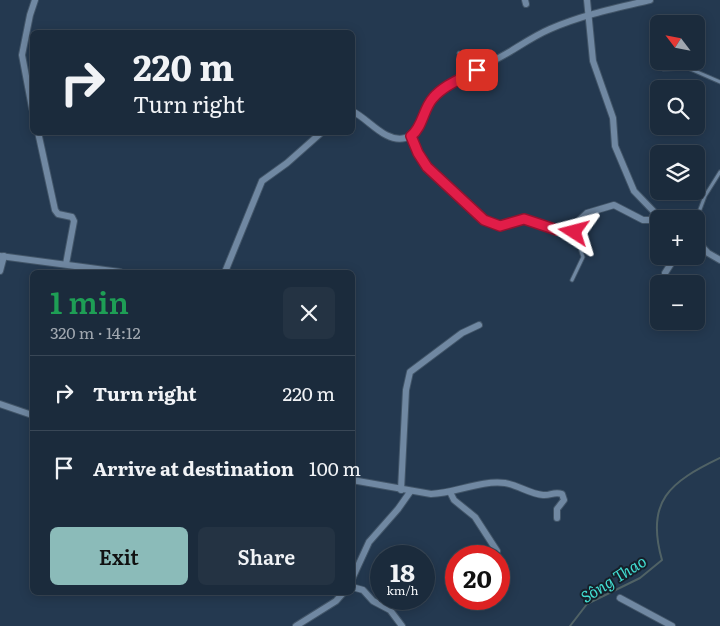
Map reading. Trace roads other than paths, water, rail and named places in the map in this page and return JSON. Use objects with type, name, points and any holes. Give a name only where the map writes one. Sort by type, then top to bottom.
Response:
[{"type":"street","points":[[30,97],[22,55],[35,0]]},
{"type":"street","points":[[588,0],[593,61],[613,118],[615,146],[627,171],[632,188],[651,210]]},
{"type":"street","points":[[355,113],[379,130],[393,137],[405,138],[411,136],[433,98],[445,88],[541,33],[589,15],[650,0]]},
{"type":"street","points":[[39,135],[55,210],[58,214],[72,217],[74,221],[66,264]]},
{"type":"street","points":[[226,270],[262,181],[288,163],[319,135]]},
{"type":"street","points":[[411,136],[418,153],[427,167],[484,220],[500,226],[524,219],[557,230],[565,230],[573,226],[587,213],[614,205],[643,220],[650,220]]},
{"type":"street","points":[[705,248],[720,260]]},
{"type":"street","points":[[0,271],[2,256],[106,270]]},
{"type":"street","points":[[401,490],[406,390],[410,372],[462,333],[479,325]]},
{"type":"street","points":[[0,404],[30,414]]},
{"type":"street","points":[[355,481],[410,492],[431,494],[450,492],[477,485],[506,483],[543,496],[562,494],[564,500],[557,509],[557,518]]},
{"type":"street","points":[[355,572],[369,542],[398,510],[410,492]]},
{"type":"street","points":[[450,492],[454,500],[475,517],[493,545]]},
{"type":"street","points":[[355,588],[362,590],[373,601],[390,610],[402,626]]},
{"type":"street","points":[[296,626],[336,601],[341,595]]},
{"type":"street","points":[[620,598],[672,626]]},
{"type":"lane","points":[[459,53],[473,60],[477,70]]},
{"type":"lane","points":[[693,70],[720,82]]},
{"type":"lane","points":[[700,210],[705,196],[720,172]]},
{"type":"lane","points":[[572,280],[583,257],[573,226]]},
{"type":"waterway","name":"Sông Thao","points":[[570,626],[587,604],[640,578],[662,560],[657,523],[660,508],[666,496],[675,485],[687,476],[720,458]]}]
